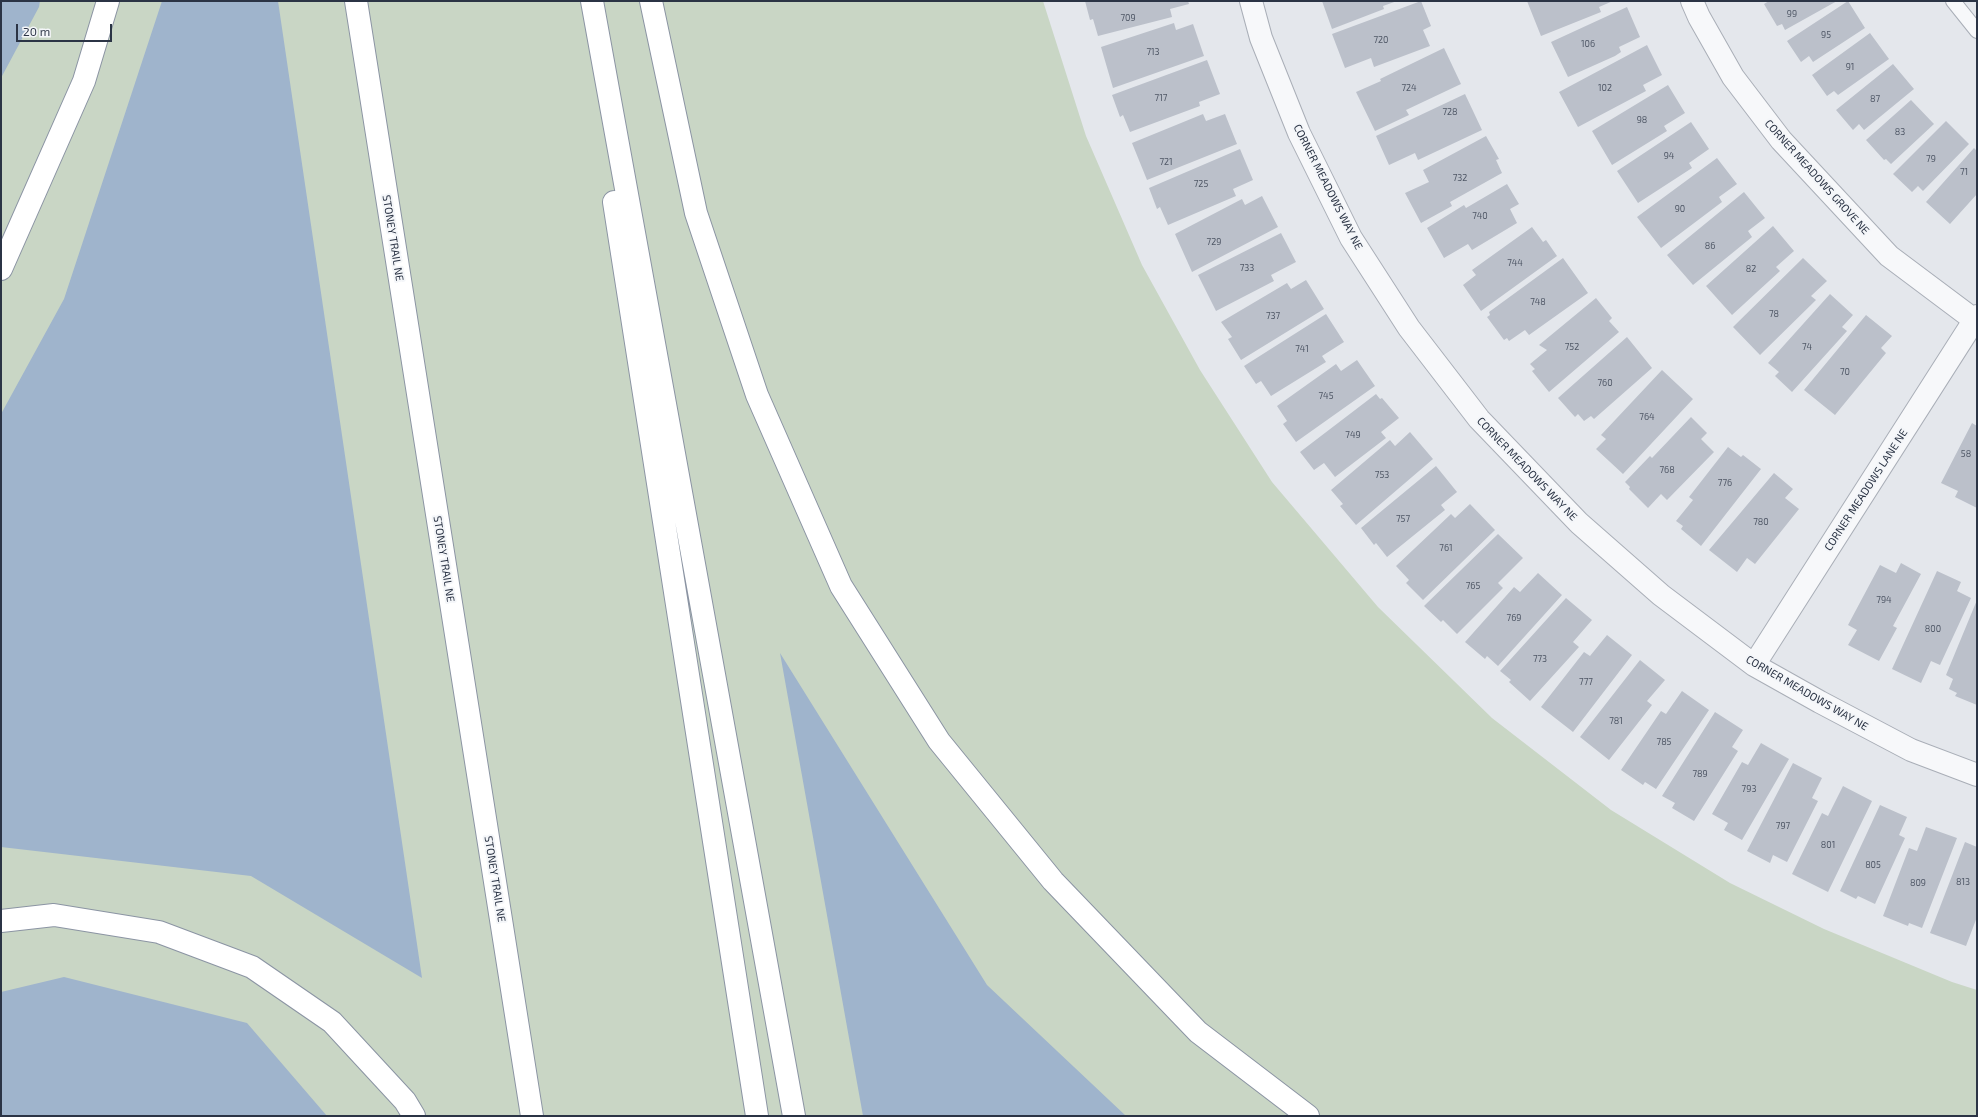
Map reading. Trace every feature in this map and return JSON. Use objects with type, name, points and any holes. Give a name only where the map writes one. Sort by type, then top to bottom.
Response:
[{"type":"highway","points":[[1,269],[84,81],[108,1]]},
{"type":"highway","name":"STONEY TRAIL NE","points":[[356,1],[532,1116]]},
{"type":"highway","points":[[582,1],[757,1116]]},
{"type":"highway","points":[[592,1],[794,1116]]},
{"type":"highway","points":[[652,1],[696,213],[757,395],[841,586],[939,741],[1053,881],[1198,1032],[1308,1116]]},
{"type":"highway","points":[[1,921],[54,915],[159,932],[252,967],[332,1022],[405,1101],[414,1116]]},
{"type":"street","name":"CORNER MEADOWS WAY NE","points":[[1251,1],[1261,38],[1299,133],[1352,238],[1408,328],[1479,419],[1579,524],[1661,595],[1754,665],[1911,750],[1977,775]]},
{"type":"street","name":"CORNER MEADOWS GROVE NE","points":[[1692,1],[1699,17],[1733,76],[1781,140],[1889,256],[1976,319]]},
{"type":"street","name":"CORNER MEADOWS LANE NE","points":[[1754,665],[1976,319]]},
{"type":"lane","points":[[1953,1],[1977,31]]},
{"type":"green space","points":[[1,1],[1043,1],[1086,136],[1142,265],[1200,370],[1272,482],[1378,607],[1492,718],[1611,810],[1730,883],[1824,929],[1952,982],[1977,990],[1977,1116],[1,1116]]},
{"type":"water","points":[[1,1],[40,1],[39,7],[1,78]]},
{"type":"water","points":[[162,1],[278,1],[422,978],[251,876],[1,847],[1,414],[64,299]]},
{"type":"water","points":[[780,653],[987,985],[1126,1116],[863,1116]]},
{"type":"water","points":[[64,977],[247,1023],[327,1116],[1,1116],[1,992]]},
{"type":"building","points":[[1085,1],[1188,1],[1189,4],[1170,9],[1172,17],[1098,36],[1093,19],[1090,20]]},
{"type":"building","points":[[1322,1],[1397,1],[1383,6],[1384,9],[1332,29]]},
{"type":"building","points":[[1421,1],[1431,26],[1423,30],[1430,46],[1374,67],[1371,58],[1345,68],[1332,34]]},
{"type":"building","points":[[1527,1],[1613,1],[1599,7],[1601,12],[1541,36]]},
{"type":"building","points":[[1769,1],[1837,1],[1785,30],[1782,24],[1777,26],[1764,4]]},
{"type":"building","points":[[1848,1],[1865,28],[1813,62],[1809,56],[1801,62],[1787,41]]},
{"type":"building","points":[[1627,7],[1640,37],[1619,47],[1621,52],[1615,56],[1568,77],[1551,42]]},
{"type":"building","points":[[1174,23],[1176,30],[1193,24],[1204,56],[1113,88],[1101,47]]},
{"type":"building","points":[[1870,33],[1889,59],[1838,95],[1834,91],[1827,96],[1812,75]]},
{"type":"building","points":[[1647,45],[1662,75],[1643,85],[1646,91],[1578,127],[1559,92]]},
{"type":"building","points":[[1444,48],[1461,84],[1406,110],[1409,115],[1375,131],[1356,92],[1381,81],[1380,79]]},
{"type":"building","points":[[1207,60],[1220,94],[1199,102],[1200,106],[1130,132],[1123,115],[1120,117],[1112,95]]},
{"type":"building","points":[[1893,64],[1914,89],[1864,130],[1859,124],[1853,130],[1836,110]]},
{"type":"building","points":[[1668,85],[1685,113],[1664,126],[1667,131],[1612,165],[1592,131]]},
{"type":"building","points":[[1465,94],[1482,130],[1418,160],[1415,153],[1389,165],[1376,136]]},
{"type":"building","points":[[1911,100],[1934,124],[1891,164],[1886,159],[1884,160],[1866,140]]},
{"type":"building","points":[[1203,114],[1206,121],[1225,114],[1237,144],[1147,180],[1132,143]]},
{"type":"building","points":[[1946,121],[1969,144],[1923,191],[1918,186],[1912,192],[1893,174]]},
{"type":"building","points":[[1691,122],[1709,149],[1689,163],[1692,168],[1638,203],[1617,171]]},
{"type":"building","points":[[1486,136],[1499,159],[1496,160],[1502,173],[1450,202],[1452,206],[1421,223],[1405,193],[1429,182],[1423,170]]},
{"type":"building","points":[[1974,148],[1977,151],[1977,194],[1950,224],[1926,202]]},
{"type":"building","points":[[1240,149],[1253,180],[1233,189],[1236,196],[1168,225],[1160,207],[1157,209],[1149,188]]},
{"type":"building","points":[[1717,158],[1737,184],[1719,197],[1722,202],[1661,248],[1637,217]]},
{"type":"building","points":[[1507,184],[1519,204],[1510,209],[1517,223],[1472,250],[1468,244],[1444,258],[1427,228],[1464,205],[1466,208]]},
{"type":"building","points":[[1744,192],[1765,218],[1748,231],[1752,237],[1693,285],[1667,255]]},
{"type":"building","points":[[1262,196],[1278,227],[1192,272],[1175,234],[1242,199],[1245,205]]},
{"type":"building","points":[[1773,226],[1794,251],[1776,267],[1780,271],[1732,315],[1706,286]]},
{"type":"building","points":[[1532,227],[1543,242],[1546,240],[1557,256],[1481,311],[1463,285],[1476,275],[1472,270]]},
{"type":"building","points":[[1281,233],[1296,262],[1271,275],[1274,281],[1216,311],[1198,275]]},
{"type":"building","points":[[1563,258],[1588,293],[1529,335],[1525,330],[1509,341],[1507,338],[1504,340],[1487,317],[1490,315],[1489,312]]},
{"type":"building","points":[[1803,258],[1827,281],[1811,296],[1816,300],[1760,355],[1733,327]]},
{"type":"building","points":[[1306,280],[1324,309],[1241,360],[1228,339],[1232,337],[1221,322],[1287,283],[1291,289]]},
{"type":"building","points":[[1830,294],[1853,315],[1842,327],[1847,331],[1792,392],[1775,376],[1779,372],[1768,363]]},
{"type":"building","points":[[1596,298],[1612,318],[1609,321],[1619,332],[1549,392],[1532,371],[1535,369],[1530,364],[1547,350],[1539,345]]},
{"type":"building","points":[[1326,314],[1344,342],[1322,356],[1326,362],[1271,396],[1261,381],[1256,384],[1244,366]]},
{"type":"building","points":[[1866,315],[1892,336],[1881,348],[1886,353],[1835,415],[1804,390]]},
{"type":"building","points":[[1627,337],[1652,368],[1594,419],[1591,416],[1584,421],[1578,414],[1575,417],[1558,398]]},
{"type":"building","points":[[1357,360],[1375,386],[1296,442],[1283,424],[1287,421],[1277,406],[1336,364],[1341,371]]},
{"type":"building","points":[[1662,370],[1693,399],[1623,474],[1596,449],[1606,439],[1601,435]]},
{"type":"building","points":[[1376,394],[1380,399],[1382,398],[1399,418],[1381,432],[1386,438],[1335,477],[1324,463],[1314,470],[1300,452]]},
{"type":"building","points":[[1691,417],[1707,433],[1701,439],[1714,452],[1667,500],[1661,494],[1648,508],[1629,489],[1630,487],[1625,482],[1650,456],[1652,458]]},
{"type":"building","points":[[1972,423],[1977,426],[1977,508],[1955,497],[1958,491],[1941,483]]},
{"type":"building","points":[[1410,432],[1433,459],[1356,525],[1340,506],[1343,504],[1331,490],[1390,440],[1395,446]]},
{"type":"building","points":[[1728,447],[1741,457],[1743,455],[1761,469],[1701,546],[1681,529],[1683,526],[1676,521],[1693,500],[1689,497]]},
{"type":"building","points":[[1436,466],[1457,492],[1441,505],[1445,510],[1387,557],[1376,543],[1374,545],[1361,528]]},
{"type":"building","points":[[1774,473],[1793,489],[1785,498],[1799,509],[1755,564],[1747,558],[1737,572],[1709,550]]},
{"type":"building","points":[[1470,504],[1495,530],[1423,600],[1406,583],[1409,580],[1396,566],[1451,514],[1455,518]]},
{"type":"building","points":[[1498,534],[1523,558],[1498,583],[1503,588],[1457,634],[1443,620],[1441,622],[1424,606]]},
{"type":"building","points":[[1901,563],[1921,574],[1893,626],[1897,628],[1879,661],[1848,645],[1857,630],[1848,625],[1880,565],[1896,573]]},
{"type":"building","points":[[1937,571],[1961,582],[1957,591],[1971,598],[1940,665],[1931,661],[1921,683],[1892,669]]},
{"type":"building","points":[[1538,573],[1562,595],[1498,666],[1487,656],[1485,659],[1465,642],[1514,587],[1520,592]]},
{"type":"building","points":[[1566,598],[1592,620],[1573,642],[1579,647],[1530,701],[1509,682],[1511,680],[1500,671]]},
{"type":"building","points":[[1977,600],[1977,705],[1955,696],[1957,693],[1949,689],[1953,679],[1946,675]]},
{"type":"building","points":[[1607,635],[1632,655],[1573,732],[1541,707],[1584,652],[1590,656]]},
{"type":"building","points":[[1640,660],[1665,680],[1647,701],[1652,705],[1609,760],[1580,737]]},
{"type":"building","points":[[1682,691],[1709,710],[1656,789],[1645,782],[1643,785],[1621,770],[1661,711],[1666,714]]},
{"type":"building","points":[[1715,712],[1743,730],[1732,747],[1738,751],[1694,821],[1672,808],[1675,803],[1662,796]]},
{"type":"building","points":[[1761,743],[1789,759],[1742,840],[1724,830],[1728,823],[1712,814],[1742,762],[1748,765]]},
{"type":"building","points":[[1793,763],[1822,778],[1812,798],[1818,801],[1787,862],[1773,855],[1770,863],[1747,851]]},
{"type":"building","points":[[1843,786],[1872,801],[1828,892],[1792,874],[1822,813],[1828,816]]},
{"type":"building","points":[[1880,805],[1907,817],[1899,835],[1905,838],[1875,904],[1858,896],[1856,899],[1840,891]]},
{"type":"building","points":[[1926,827],[1957,838],[1922,928],[1909,923],[1908,926],[1883,916],[1909,848],[1917,851]]},
{"type":"building","points":[[1965,842],[1977,847],[1977,917],[1966,946],[1930,933]]}]
